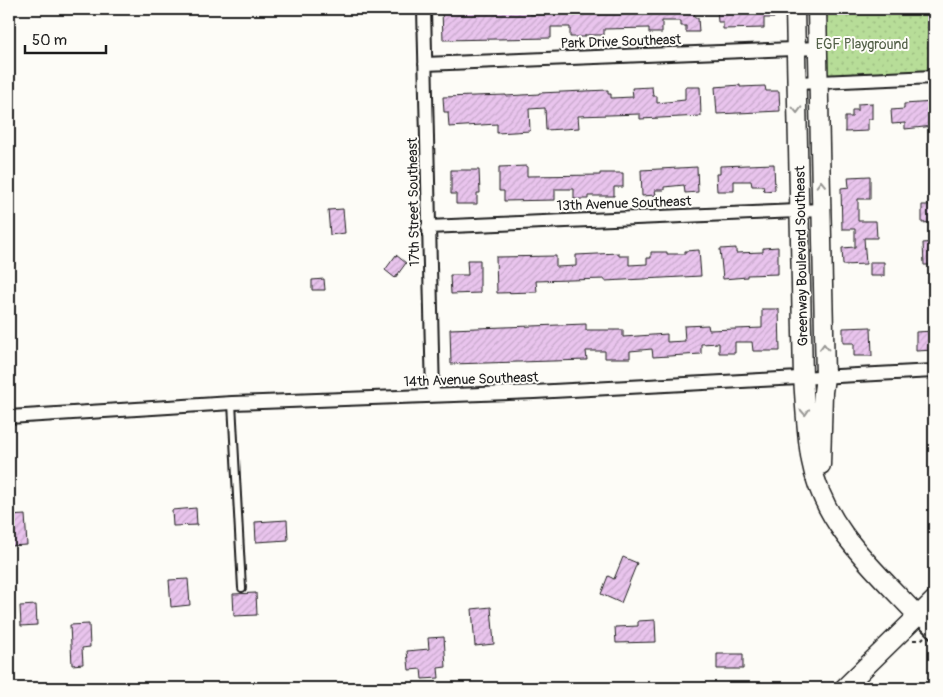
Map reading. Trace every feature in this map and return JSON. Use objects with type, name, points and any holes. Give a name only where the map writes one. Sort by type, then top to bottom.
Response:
[{"type":"street","name":"17th Street Southeast","points":[[424,9],[433,395]]},
{"type":"street","name":"Greenway Boulevard Southeast","points":[[795,9],[803,377],[806,429],[811,463],[824,500],[835,523],[846,539],[918,616]]},
{"type":"street","name":"Greenway Boulevard Southeast","points":[[817,9],[825,377],[820,459],[824,500]]},
{"type":"street","name":"Park Drive Southeast","points":[[425,64],[818,48]]},
{"type":"street","points":[[797,83],[934,77]]},
{"type":"street","name":"13th Avenue Southeast","points":[[428,227],[821,210]]},
{"type":"street","name":"14th Avenue Southeast","points":[[9,417],[232,403],[534,392],[934,371]]},
{"type":"street","points":[[844,688],[934,600]]},
{"type":"street","points":[[918,616],[934,632]]},
{"type":"lane","points":[[232,403],[242,588]]},
{"type":"green space","name":"EGF Playground","points":[[825,9],[934,9],[934,75],[827,81]]},
{"type":"building","points":[[442,9],[530,9],[530,14],[629,14],[629,10],[694,9],[695,18],[698,18],[699,32],[686,32],[686,26],[681,26],[681,21],[662,21],[662,33],[649,33],[649,28],[604,29],[604,35],[570,37],[570,27],[551,27],[551,38],[443,40]]},
{"type":"building","points":[[717,9],[733,9],[733,12],[749,11],[749,9],[773,9],[774,18],[764,18],[764,28],[723,29],[723,22],[718,22]]},
{"type":"building","points":[[740,85],[740,87],[765,86],[766,91],[779,91],[780,111],[717,114],[715,87]]},
{"type":"building","points":[[652,87],[653,96],[657,96],[657,103],[685,100],[685,87],[700,87],[701,116],[640,119],[640,114],[578,116],[579,128],[546,130],[545,108],[529,109],[530,131],[497,133],[497,124],[449,127],[448,112],[444,112],[443,97],[506,96],[608,90],[611,98],[633,97],[632,88]]},
{"type":"building","points":[[934,102],[934,126],[905,129],[905,123],[892,124],[891,110],[904,109],[904,104]]},
{"type":"building","points":[[872,103],[872,119],[868,119],[868,131],[845,132],[845,117],[852,117],[852,110],[858,110],[858,104]]},
{"type":"building","points":[[774,164],[775,190],[764,191],[763,186],[752,186],[751,181],[734,181],[734,191],[717,191],[716,174],[720,174],[720,166]]},
{"type":"building","points":[[527,166],[527,176],[623,173],[623,187],[614,187],[614,196],[588,196],[588,199],[574,199],[574,189],[555,189],[555,200],[504,201],[504,191],[499,191],[499,167]]},
{"type":"building","points":[[697,167],[698,192],[685,193],[684,185],[664,187],[664,190],[655,190],[656,195],[642,196],[641,170]]},
{"type":"building","points":[[451,170],[479,170],[480,193],[477,193],[477,204],[456,204],[456,194],[451,194]]},
{"type":"building","points":[[870,176],[870,199],[858,199],[858,221],[876,221],[877,238],[864,238],[866,264],[843,265],[842,248],[855,247],[855,229],[842,229],[841,188],[849,187],[848,177]]},
{"type":"building","points":[[922,205],[934,205],[934,222],[922,223]]},
{"type":"building","points":[[343,209],[345,233],[330,235],[328,210]]},
{"type":"building","points":[[934,242],[934,265],[924,265],[923,243]]},
{"type":"building","points":[[778,247],[778,274],[747,275],[747,277],[723,279],[720,249],[736,248],[736,253],[763,252],[763,248]]},
{"type":"building","points":[[699,250],[701,276],[605,281],[605,279],[536,281],[537,292],[497,293],[496,257],[556,256],[556,267],[576,266],[576,255],[619,253],[619,256],[629,256],[629,265],[647,264],[647,258],[651,258],[651,252],[685,254],[685,251]]},
{"type":"building","points":[[396,255],[406,263],[395,278],[385,270]]},
{"type":"building","points":[[467,260],[480,260],[480,293],[451,294],[450,275],[468,275]]},
{"type":"building","points":[[870,262],[884,262],[884,276],[870,276]]},
{"type":"building","points":[[324,279],[325,290],[312,290],[312,280]]},
{"type":"building","points":[[762,309],[779,309],[780,351],[753,351],[752,342],[735,342],[735,353],[719,353],[719,343],[701,344],[701,354],[653,357],[652,349],[630,351],[630,358],[605,358],[605,351],[586,351],[587,360],[451,364],[450,329],[586,324],[586,330],[623,330],[623,337],[667,334],[667,342],[685,341],[684,326],[708,325],[709,330],[762,328]]},
{"type":"building","points":[[871,327],[872,356],[854,356],[854,343],[843,343],[843,328]]},
{"type":"building","points":[[934,331],[934,350],[916,351],[916,332]]},
{"type":"building","points":[[196,508],[197,525],[173,526],[172,510]]},
{"type":"building","points":[[25,515],[27,545],[9,546],[9,516]]},
{"type":"building","points":[[287,520],[288,540],[256,542],[255,522]]},
{"type":"building","points":[[623,557],[637,563],[621,603],[601,594],[608,576],[614,579]]},
{"type":"building","points":[[188,579],[190,605],[171,607],[169,580]]},
{"type":"building","points":[[256,593],[257,615],[234,616],[233,594]]},
{"type":"building","points":[[36,605],[37,625],[21,626],[20,606]]},
{"type":"building","points":[[491,607],[494,644],[475,646],[472,609]]},
{"type":"building","points":[[655,620],[656,642],[616,643],[615,627],[638,626],[638,621]]},
{"type":"building","points":[[89,624],[90,647],[82,648],[83,664],[72,665],[70,625]]},
{"type":"building","points":[[444,637],[446,667],[438,668],[439,678],[422,679],[421,669],[409,670],[407,651],[429,649],[428,638]]},
{"type":"building","points":[[717,654],[743,654],[743,669],[717,669]]}]
